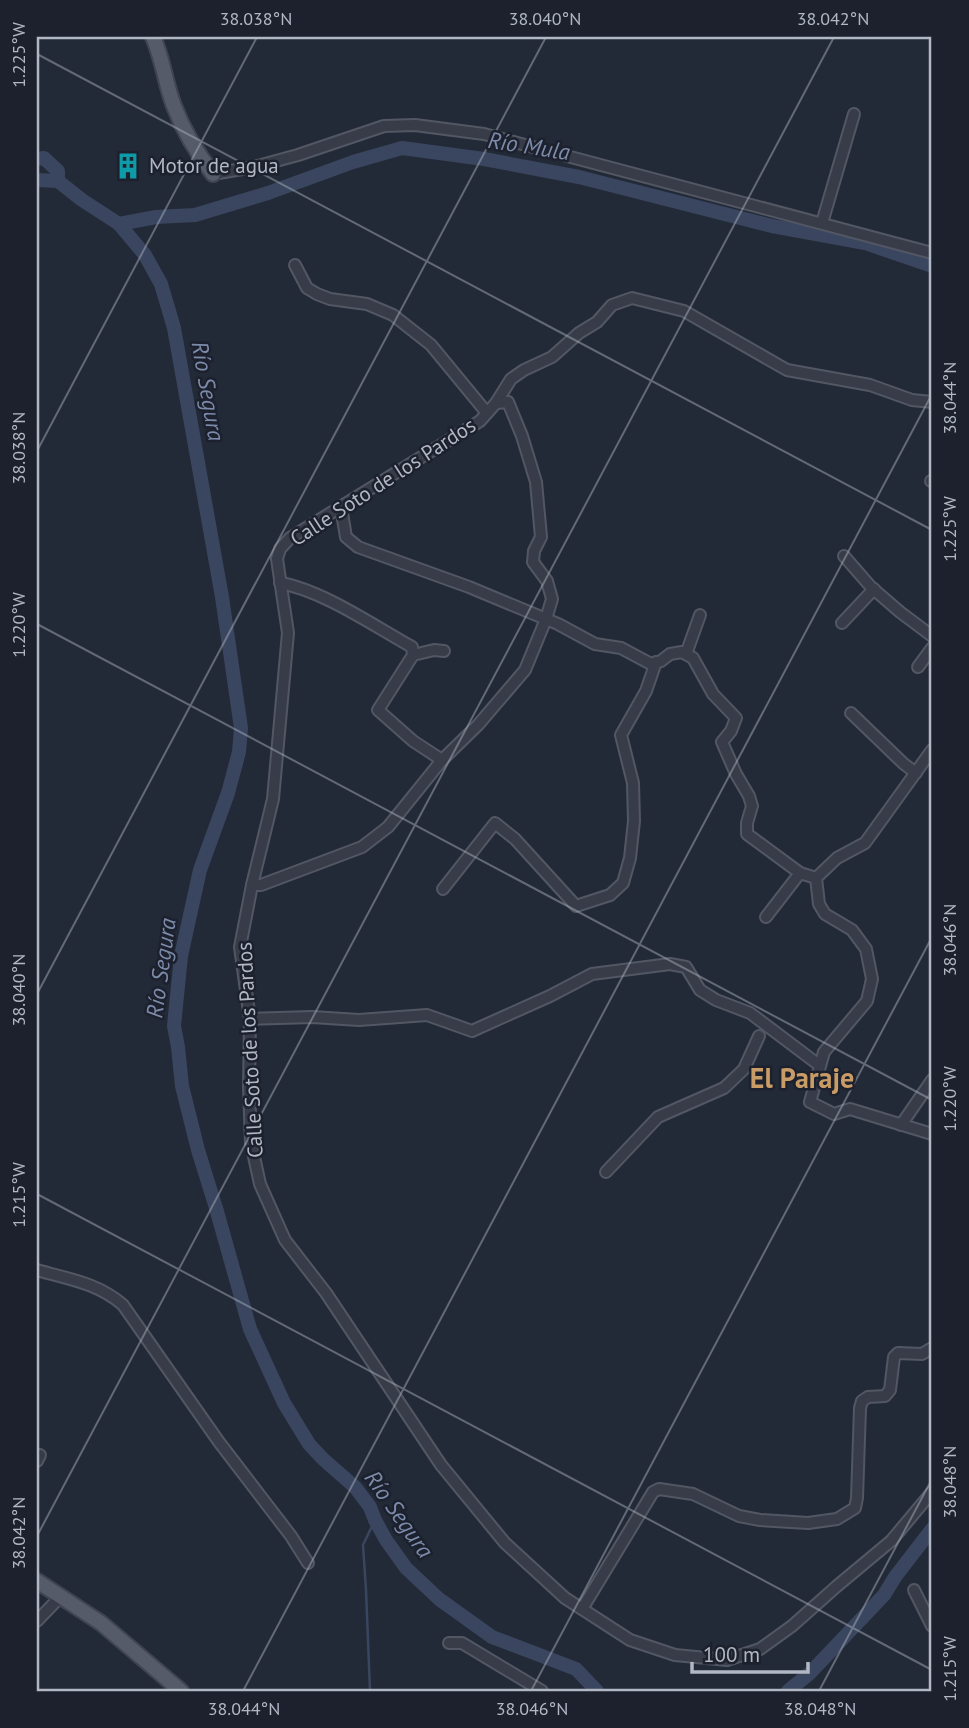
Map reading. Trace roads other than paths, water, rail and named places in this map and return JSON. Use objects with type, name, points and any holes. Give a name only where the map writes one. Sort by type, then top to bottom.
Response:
[{"type":"main road","points":[[153,37],[174,105],[200,156],[213,174]]},
{"type":"main road","points":[[37,1581],[101,1623],[181,1691]]},
{"type":"street","points":[[822,223],[854,114]]},
{"type":"street","points":[[213,174],[287,158],[384,126],[415,125],[484,134],[932,253]]},
{"type":"street","points":[[295,265],[307,288],[317,294],[330,299],[368,304],[393,315],[431,345],[487,413]]},
{"type":"street","name":"Calle Soto de los Pardos","points":[[932,402],[912,400],[870,385],[788,370],[684,311],[632,298],[612,305],[597,322],[579,333],[552,357],[511,379],[496,403],[473,425],[290,538],[280,549],[277,559],[288,633],[275,786],[240,947],[250,1018],[248,1087],[251,1143],[260,1184],[285,1240],[326,1293],[441,1465],[505,1543],[565,1598],[630,1640],[675,1655],[727,1660],[760,1649],[792,1626],[891,1541],[932,1492]]},
{"type":"street","points":[[252,885],[261,885],[362,847],[388,827],[442,760],[478,725],[525,670],[552,598],[547,581],[533,562],[534,551],[541,537],[536,482],[508,402],[496,403]]},
{"type":"street","points":[[341,507],[346,537],[358,547],[469,587],[546,619],[594,644],[621,648],[651,664],[670,654],[682,652],[693,658],[713,694],[736,718],[731,731],[722,742],[752,806],[747,834],[800,873],[816,878]]},
{"type":"street","points":[[844,556],[874,589],[932,636]]},
{"type":"street","points":[[280,583],[297,586],[344,609],[412,648],[413,655],[378,710],[414,741],[442,760]]},
{"type":"street","points":[[842,623],[874,589]]},
{"type":"street","points":[[686,654],[700,615]]},
{"type":"street","points":[[918,667],[932,648]]},
{"type":"street","points":[[413,655],[434,650],[444,651]]},
{"type":"street","points":[[443,889],[495,823],[515,839],[576,906],[610,895],[623,883],[634,821],[633,783],[621,735],[646,691],[656,662]]},
{"type":"street","points":[[852,713],[916,773]]},
{"type":"street","points":[[816,878],[837,858],[865,843],[932,750]]},
{"type":"street","points":[[766,917],[800,873]]},
{"type":"street","points":[[816,878],[818,904],[825,914],[852,930],[866,949],[872,979],[867,1001],[824,1052],[810,1102],[834,1114],[850,1109],[932,1134]]},
{"type":"street","points":[[250,1018],[312,1017],[359,1020],[427,1015],[472,1031],[592,974],[670,964],[686,967],[700,990],[716,1000],[750,1013],[819,1065]]},
{"type":"street","points":[[606,1172],[658,1117],[724,1088],[744,1069],[759,1037]]},
{"type":"street","points":[[901,1125],[932,1080]]},
{"type":"street","points":[[37,1270],[99,1288],[123,1306],[308,1563]]},
{"type":"street","points":[[582,1609],[653,1492],[659,1489],[693,1494],[739,1516],[760,1520],[808,1523],[837,1519],[849,1513],[855,1508],[857,1498],[862,1401],[869,1397],[885,1396],[890,1391],[894,1357],[898,1353],[922,1354],[932,1348]]},
{"type":"street","points":[[914,1590],[932,1626]]},
{"type":"street","points":[[37,1621],[61,1596]]},
{"type":"street","points":[[449,1643],[462,1643],[542,1691]]},
{"type":"waterway","name":"Río Mula","points":[[119,224],[156,217],[195,215],[402,148],[484,159],[579,177],[772,226],[865,243],[932,266]]},
{"type":"waterway","name":"Río Segura","points":[[37,159],[44,158],[58,171],[58,181],[119,224],[145,255],[161,284],[174,328],[222,597],[241,728],[239,752],[228,793],[200,870],[181,956],[174,1026],[182,1086],[198,1150],[250,1329],[284,1403],[309,1444],[355,1487],[406,1568],[439,1599],[492,1637],[576,1669],[597,1691]]},
{"type":"waterway","points":[[37,180],[58,181]]},
{"type":"waterway","points":[[370,1691],[363,1545],[375,1520]]},
{"type":"waterway","name":"Río Segura","points":[[788,1691],[810,1673],[884,1595],[932,1529]]},
{"type":"place","name":"Motor de agua","points":[[128,166]]},
{"type":"district","name":"El Paraje","points":[[802,1078]]}]
